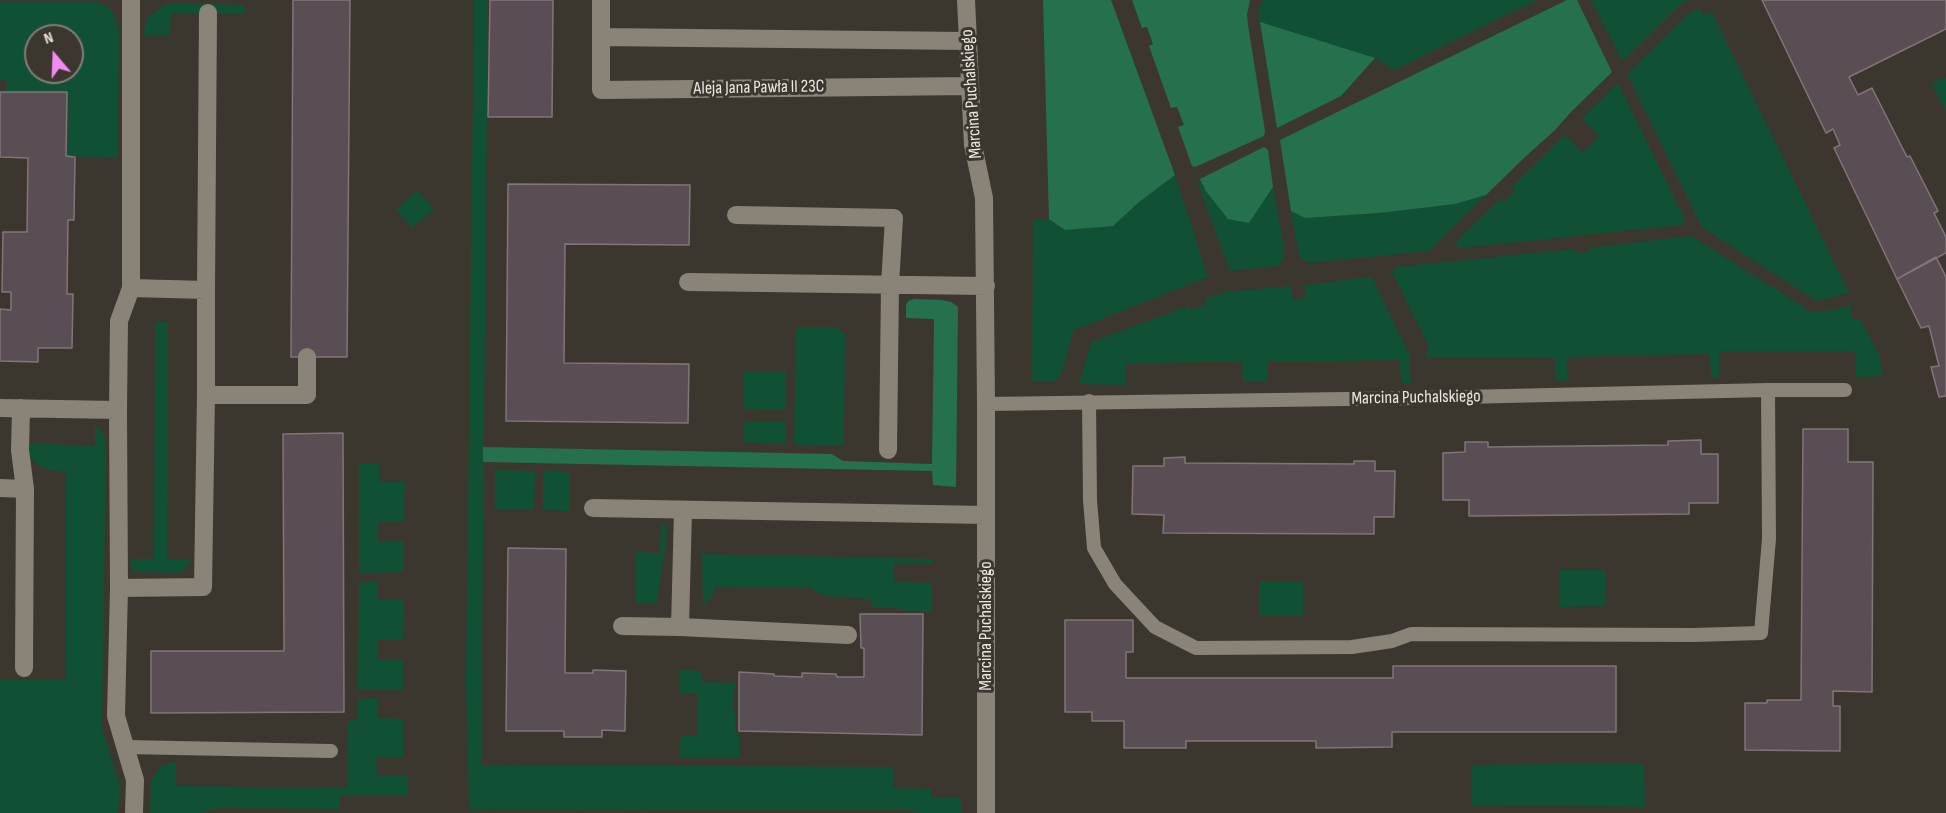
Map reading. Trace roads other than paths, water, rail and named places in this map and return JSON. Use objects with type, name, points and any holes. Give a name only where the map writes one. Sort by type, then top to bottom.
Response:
[{"type":"street","points":[[131,0],[131,288],[120,321],[116,716],[135,780],[134,813]]},
{"type":"street","name":"Aleja Jana Pawła II 23C","points":[[601,0],[601,90],[970,86]]},
{"type":"street","name":"Marcina Puchalskiego","points":[[966,0],[973,145],[984,198],[986,813]]},
{"type":"street","points":[[119,588],[203,588],[208,14]]},
{"type":"street","points":[[601,37],[968,41]]},
{"type":"street","points":[[736,215],[894,218],[890,285],[888,450]]},
{"type":"street","points":[[688,282],[986,286]]},
{"type":"street","points":[[131,288],[206,290]]},
{"type":"street","points":[[206,395],[307,395],[307,357]]},
{"type":"street","points":[[0,408],[118,410]]},
{"type":"street","points":[[21,408],[20,450],[25,489],[24,668]]},
{"type":"street","points":[[0,488],[25,489]]},
{"type":"street","points":[[593,508],[986,515]]},
{"type":"street","points":[[680,627],[683,510]]},
{"type":"street","points":[[622,626],[848,635]]},
{"type":"lane","points":[[1089,402],[1090,500],[1094,548],[1115,584],[1155,627],[1196,648],[1353,647],[1392,641],[1411,634],[1693,635],[1761,633],[1769,539],[1768,390]]},
{"type":"lane","name":"Marcina Puchalskiego","points":[[986,404],[1845,390]]},
{"type":"lane","points":[[125,747],[331,751]]}]
